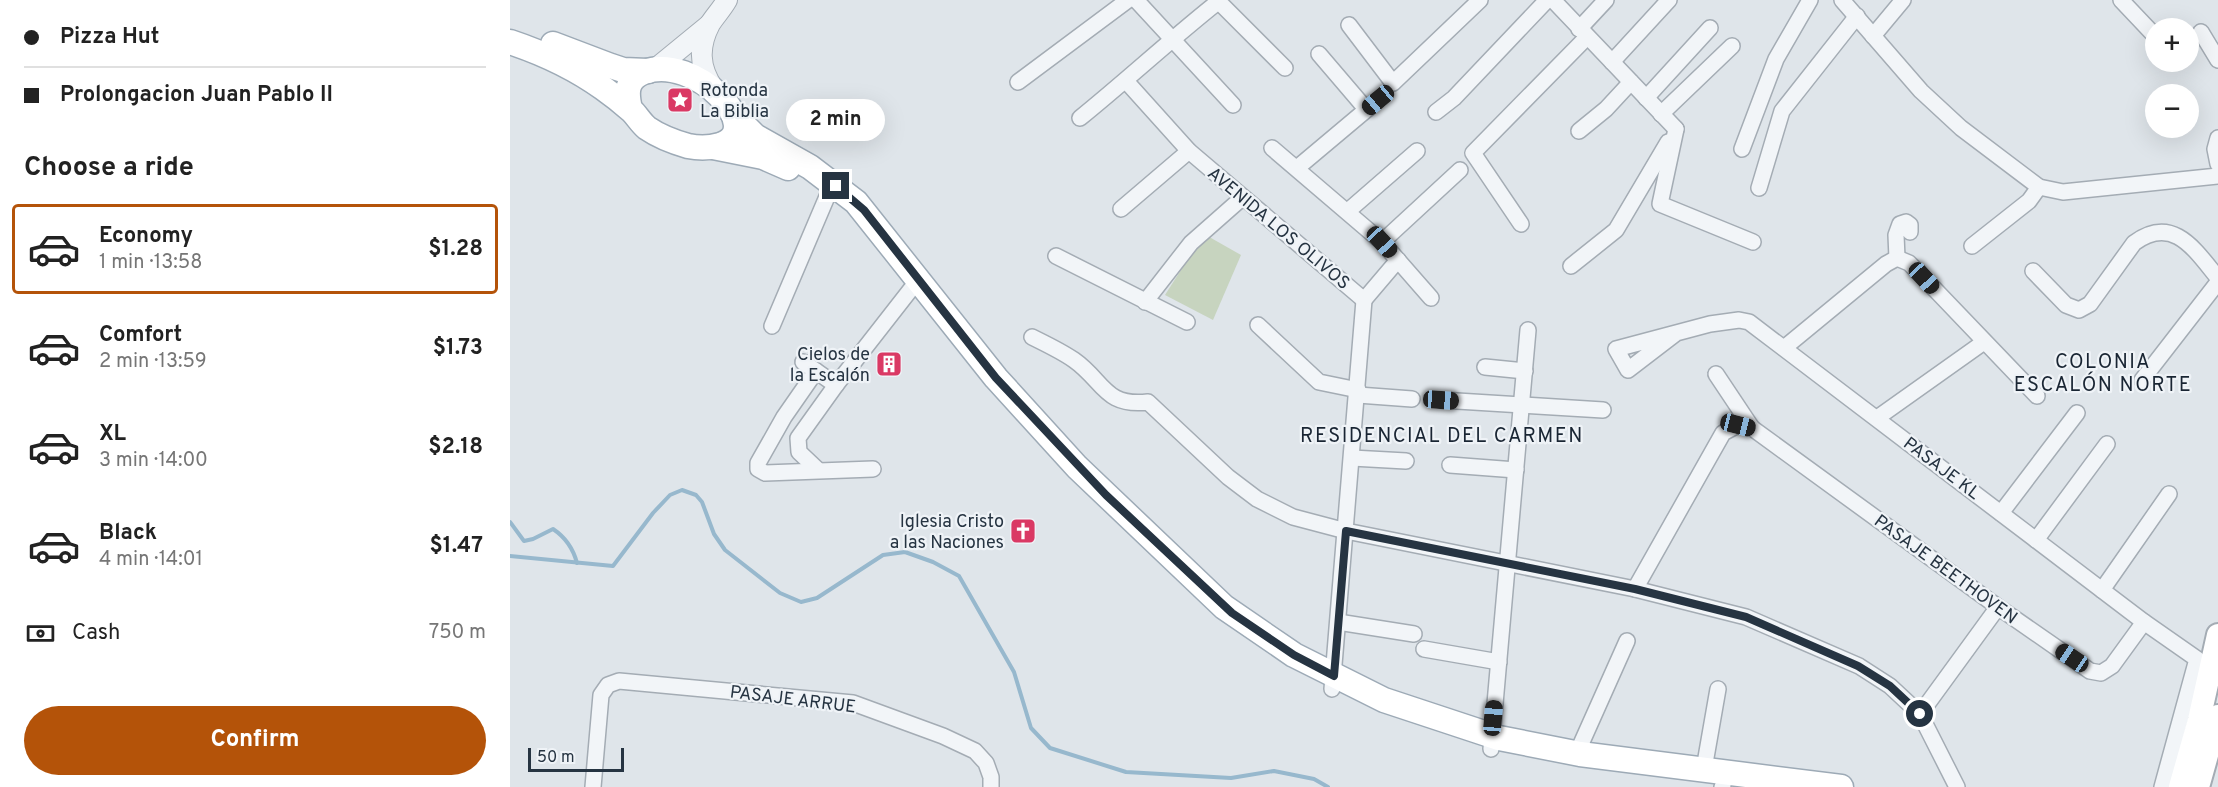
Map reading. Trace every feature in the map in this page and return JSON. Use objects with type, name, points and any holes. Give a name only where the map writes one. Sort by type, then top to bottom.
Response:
[{"type":"main road","points":[[510,28],[611,66],[623,69],[669,69],[697,77],[713,88],[751,133],[823,176],[864,210],[996,378],[1077,467],[1215,599],[1263,635],[1367,705],[1428,728],[1491,743],[1841,787]]},
{"type":"main road","points":[[510,42],[580,72],[630,109],[646,127],[669,141],[769,159],[803,175],[828,192],[852,213],[1001,404],[1094,506],[1233,632],[1261,650],[1333,682]]},
{"type":"main road","points":[[630,109],[627,97],[628,84],[637,75],[651,70]]},
{"type":"main road","points":[[712,147],[727,142],[735,134],[736,125],[733,114]]},
{"type":"main road","points":[[2180,787],[2199,720],[2218,635]]},
{"type":"main road","points":[[2198,787],[2218,716]]},
{"type":"main road","points":[[1491,743],[1513,756],[1554,764],[1729,786]]},
{"type":"street","points":[[713,88],[702,67],[700,53],[711,23],[727,0]]},
{"type":"street","points":[[1018,82],[1128,0]]},
{"type":"street","points":[[1136,0],[1233,105]]},
{"type":"street","points":[[1349,25],[1393,83],[1480,0]]},
{"type":"street","points":[[1436,112],[1454,98],[1547,0]]},
{"type":"street","points":[[1553,0],[1676,129]]},
{"type":"street","points":[[1521,224],[1473,153],[1583,33],[1606,0]]},
{"type":"street","points":[[1612,62],[1669,0]]},
{"type":"street","points":[[1742,149],[1776,59],[1810,0]]},
{"type":"street","points":[[1842,0],[1921,91],[1953,121],[2039,187],[2063,192],[2218,177]]},
{"type":"street","points":[[1873,36],[1904,0]]},
{"type":"street","points":[[2121,0],[2145,25]]},
{"type":"street","points":[[1080,118],[1218,1],[1285,68]]},
{"type":"street","points":[[1759,188],[1782,111],[1857,16]]},
{"type":"street","points":[[651,70],[711,23]]},
{"type":"street","points":[[1646,98],[1710,28]]},
{"type":"street","points":[[2201,32],[2218,60]]},
{"type":"street","points":[[1661,114],[1732,46]]},
{"type":"street","points":[[1297,168],[1372,104],[1319,54]]},
{"type":"street","name":"AVENIDA LOS OLIVOS","points":[[1126,81],[1189,151],[1364,300],[1333,682]]},
{"type":"street","points":[[1579,131],[1605,109],[1631,82]]},
{"type":"street","points":[[1676,129],[1660,204],[1753,242]]},
{"type":"street","points":[[1571,266],[1616,230],[1676,129]]},
{"type":"street","points":[[2218,138],[2215,149],[2218,164]]},
{"type":"street","points":[[1272,147],[1382,242],[1431,298]]},
{"type":"street","points":[[1121,209],[1189,151]]},
{"type":"street","points":[[1348,211],[1417,151]]},
{"type":"street","points":[[1382,242],[1460,170]]},
{"type":"street","points":[[1972,246],[2029,201],[2039,187]]},
{"type":"street","points":[[772,326],[828,192]]},
{"type":"street","points":[[1145,302],[1191,243],[1242,198]]},
{"type":"street","points":[[1897,258],[1896,235],[1900,224],[1906,222],[1910,225],[1910,232]]},
{"type":"street","points":[[2032,272],[2066,305],[2079,309],[2090,304],[2134,243],[2142,237],[2156,233],[2174,234],[2184,239],[2218,280],[2142,380]]},
{"type":"street","points":[[1056,256],[1187,322]]},
{"type":"street","points":[[1897,258],[1909,263],[2037,396]]},
{"type":"street","points":[[1784,348],[1886,264],[1897,258]]},
{"type":"street","points":[[1364,300],[1398,260]]},
{"type":"street","points":[[818,470],[799,452],[797,441],[836,385],[911,289]]},
{"type":"street","name":"PASAJE KL","points":[[1675,334],[1692,328],[1739,320],[1749,322],[2144,622],[2197,659],[2162,787]]},
{"type":"street","points":[[1258,325],[1319,381],[1358,392],[1412,399]]},
{"type":"street","points":[[1491,743],[1528,330]]},
{"type":"street","points":[[1032,337],[1074,360],[1114,398],[1126,403],[1148,402],[1228,477],[1257,499],[1293,517],[1346,531],[1635,589],[1746,617],[1858,666],[1890,686],[1920,714],[1957,787]]},
{"type":"street","points":[[1877,418],[1984,342]]},
{"type":"street","points":[[836,385],[809,367],[758,463],[758,469],[765,473],[873,469]]},
{"type":"street","points":[[1485,367],[1525,371]]},
{"type":"street","points":[[1635,589],[1722,433],[1745,426],[1716,374]]},
{"type":"street","points":[[1441,400],[1603,410]]},
{"type":"street","points":[[2001,513],[2078,413]]},
{"type":"street","name":"PASAJE BEETHOVEN","points":[[1745,426],[2090,671],[2101,673],[2112,666],[2144,622]]},
{"type":"street","points":[[2036,540],[2107,444]]},
{"type":"street","points":[[1352,458],[1406,461]]},
{"type":"street","points":[[1450,465],[1516,470]]},
{"type":"street","points":[[2102,590],[2169,494]]},
{"type":"street","points":[[1920,714],[1998,607]]},
{"type":"street","points":[[1338,622],[1413,634]]},
{"type":"street","points":[[1577,753],[1627,641]]},
{"type":"street","points":[[1424,649],[1498,662]]},
{"type":"street","name":"PASAJE ARRUE","points":[[593,787],[601,695],[608,685],[619,681],[853,703],[943,736],[975,751],[986,763],[991,782]]},
{"type":"street","points":[[1704,769],[1718,689]]},
{"type":"green space","points":[[1204,234],[1241,255],[1213,320],[1165,295]]},
{"type":"waterway","points":[[510,556],[613,566],[653,513],[670,495],[682,490],[696,495],[702,502],[714,534],[725,550],[780,593],[801,602],[817,598],[883,555],[905,552],[933,562],[959,576],[1014,672],[1031,728],[1050,748],[1126,772],[1231,778],[1274,771],[1314,779],[1328,787]]},
{"type":"waterway","points":[[510,522],[524,541],[553,529],[568,543],[577,563]]},
{"type":"place","name":"Rotonda La Biblia","points":[[680,100]]},
{"type":"place","name":"Cielos de la Escalón","points":[[889,364]]},
{"type":"place","name":"Iglesia Cristo a las Naciones","points":[[1023,531]]},
{"type":"district","name":"COLONIA ESCALÓN NORTE","points":[[2103,372]]},
{"type":"district","name":"RESIDENCIAL DEL CARMEN","points":[[1442,435]]},
{"type":"route","points":[[836,186],[864,210],[996,378],[1077,467],[1224,607],[1294,655],[1334,676],[1346,531],[1635,589],[1746,617],[1858,666],[1890,686],[1920,714]]}]
